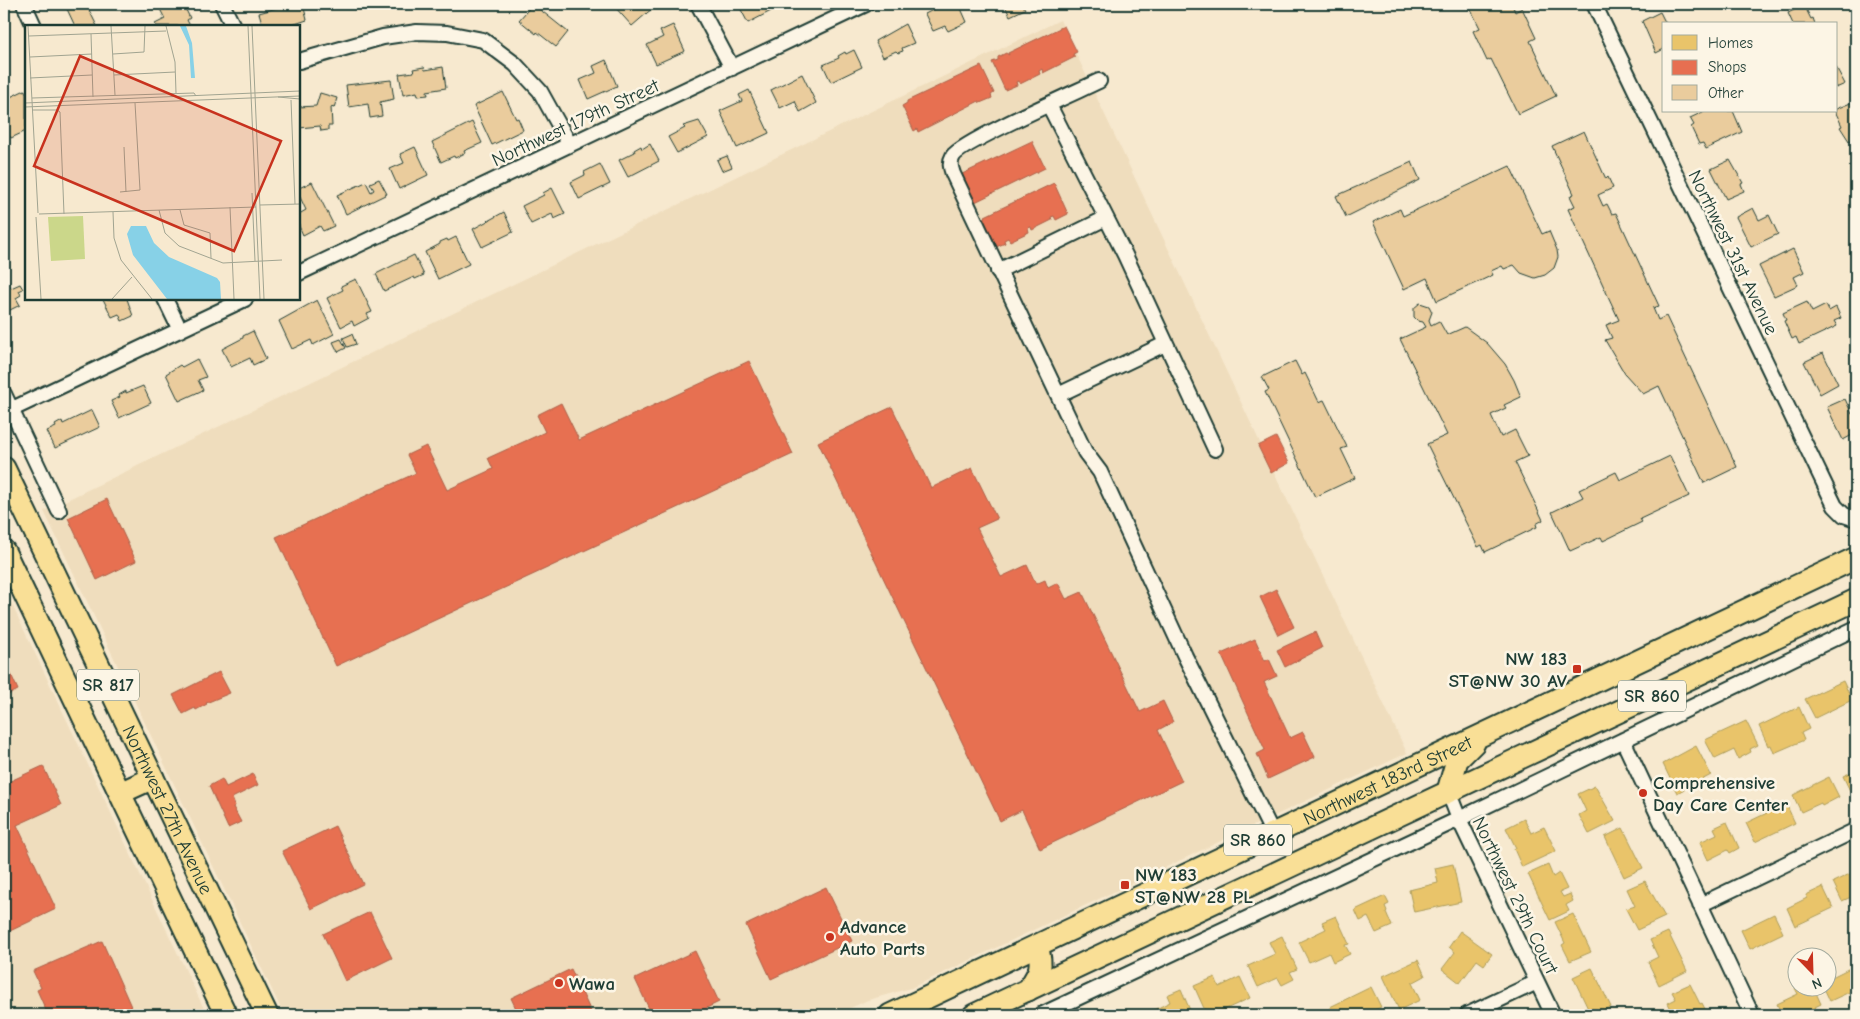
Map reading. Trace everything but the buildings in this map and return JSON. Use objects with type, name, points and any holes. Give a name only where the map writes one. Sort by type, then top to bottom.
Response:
[{"type":"main road","name":"Northwest 27th Avenue","points":[[6,475],[266,1015]]},
{"type":"main road","name":"Northwest 27th Avenue","points":[[4,551],[226,1015]]},
{"type":"main road","name":"Northwest 183rd Street","points":[[890,1015],[1856,558]]},
{"type":"main road","name":"Northwest 183rd Street","points":[[974,1015],[1856,600]]},
{"type":"main road","points":[[1448,791],[1457,760],[1480,735]]},
{"type":"main road","points":[[120,793],[152,778]]},
{"type":"main road","points":[[1028,990],[1037,976],[1041,960],[1037,947]]},
{"type":"street","points":[[24,4],[34,25]]},
{"type":"street","points":[[222,4],[232,25]]},
{"type":"street","points":[[698,4],[732,68]]},
{"type":"street","name":"Northwest 179th Street","points":[[300,273],[866,4]]},
{"type":"street","name":"Northwest 31st Avenue","points":[[1594,4],[1835,506],[1850,517]]},
{"type":"street","points":[[300,61],[383,37],[417,32],[447,33],[483,40],[515,64],[540,90],[570,145]]},
{"type":"street","points":[[1099,81],[973,141],[954,155],[950,165],[952,174],[1086,452],[1100,472],[1185,656],[1273,834]]},
{"type":"street","points":[[1048,106],[1125,255],[1215,449]]},
{"type":"street","points":[[998,271],[1106,218]]},
{"type":"street","points":[[165,300],[180,330]]},
{"type":"street","points":[[8,412],[243,300]]},
{"type":"street","points":[[1058,395],[1165,344]]},
{"type":"street","points":[[4,394],[8,412],[59,511]]},
{"type":"street","points":[[1041,1015],[1459,820],[1856,628]]},
{"type":"street","points":[[1622,740],[1752,1015]]},
{"type":"street","name":"Northwest 29th Court","points":[[1448,791],[1459,820],[1553,1015]]},
{"type":"street","points":[[1700,905],[1856,830]]},
{"type":"street","points":[[1467,1015],[1537,982]]},
{"type":"shaded area","points":[[1060,20],[1407,753],[911,988],[868,1000],[835,1015],[284,1015],[44,511]]},
{"type":"shaded area","points":[[4,588],[207,1015],[7,1015],[4,1009]]},
{"type":"place","name":"NW 183 ST@NW 30 AV","points":[[1577,669]]},
{"type":"place","name":"Comprehensive Day Care Center","points":[[1643,793]]},
{"type":"place","name":"NW 183 ST@NW 28 PL","points":[[1125,885]]},
{"type":"place","name":"Advance Auto Parts","points":[[830,937]]},
{"type":"place","name":"Wawa","points":[[559,983]]}]
